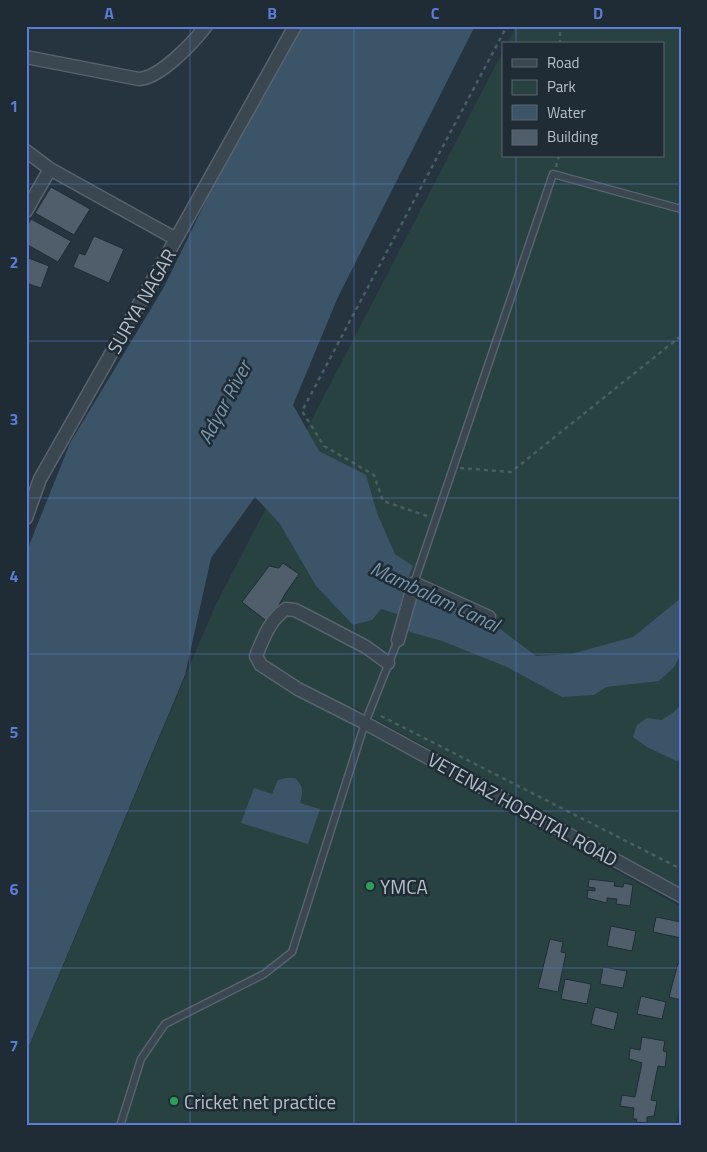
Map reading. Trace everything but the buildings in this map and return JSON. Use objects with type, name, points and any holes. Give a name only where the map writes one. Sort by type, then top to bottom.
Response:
[{"type":"street","points":[[26,57],[139,79],[146,78],[156,74],[206,26]]},
{"type":"street","points":[[176,239],[294,26]]},
{"type":"street","name":"SURYA NAGAR","points":[[26,151],[50,169],[176,239],[40,478],[26,518]]},
{"type":"street","points":[[26,212],[50,169]]},
{"type":"street","points":[[398,640],[414,583],[489,617]]},
{"type":"street","name":"VETENAZ HOSPITAL ROAD","points":[[388,663],[366,648],[305,615],[295,610],[286,609],[276,616],[256,656],[261,665],[298,689],[368,717],[681,896]]},
{"type":"lane","points":[[414,583],[553,174],[681,209]]},
{"type":"lane","points":[[120,1126],[141,1059],[164,1024],[264,974],[292,952],[368,717],[398,640]]},
{"type":"path","points":[[435,519],[383,501],[374,475],[324,446],[302,411],[506,26]]},
{"type":"path","points":[[560,26],[560,42]]},
{"type":"path","points":[[453,468],[511,472],[681,336]]},
{"type":"path","points":[[368,717],[681,868]]},
{"type":"green space","points":[[516,26],[681,26],[681,888],[352,706],[346,720],[681,907],[681,1100],[675,1126],[26,1126],[26,1054],[215,606],[502,53],[502,158],[664,158],[664,42],[508,42]]},
{"type":"water","name":"Adyar River","points":[[291,26],[475,26],[338,297],[293,405],[319,451],[366,475],[377,513],[395,554],[413,566],[405,586],[495,625],[536,656],[571,654],[633,637],[681,598],[681,654],[674,667],[659,681],[606,687],[594,695],[562,697],[507,667],[442,641],[410,632],[400,615],[381,609],[372,620],[353,625],[316,586],[280,524],[255,497],[211,558],[185,675],[26,1053],[26,553],[70,443],[164,287]]},
{"type":"water","points":[[681,705],[681,760],[676,761],[647,747],[633,737],[637,725],[647,718],[662,720]]},
{"type":"water","points":[[295,778],[300,784],[302,793],[300,803],[320,809],[308,844],[241,823],[254,788],[272,794],[278,780]]},
{"type":"place","name":"YMCA","points":[[370,886]]},
{"type":"place","name":"Cricket net practice","points":[[174,1101]]},
{"type":"water label","name":"Mambalam Canal","points":[[435,596]]}]
